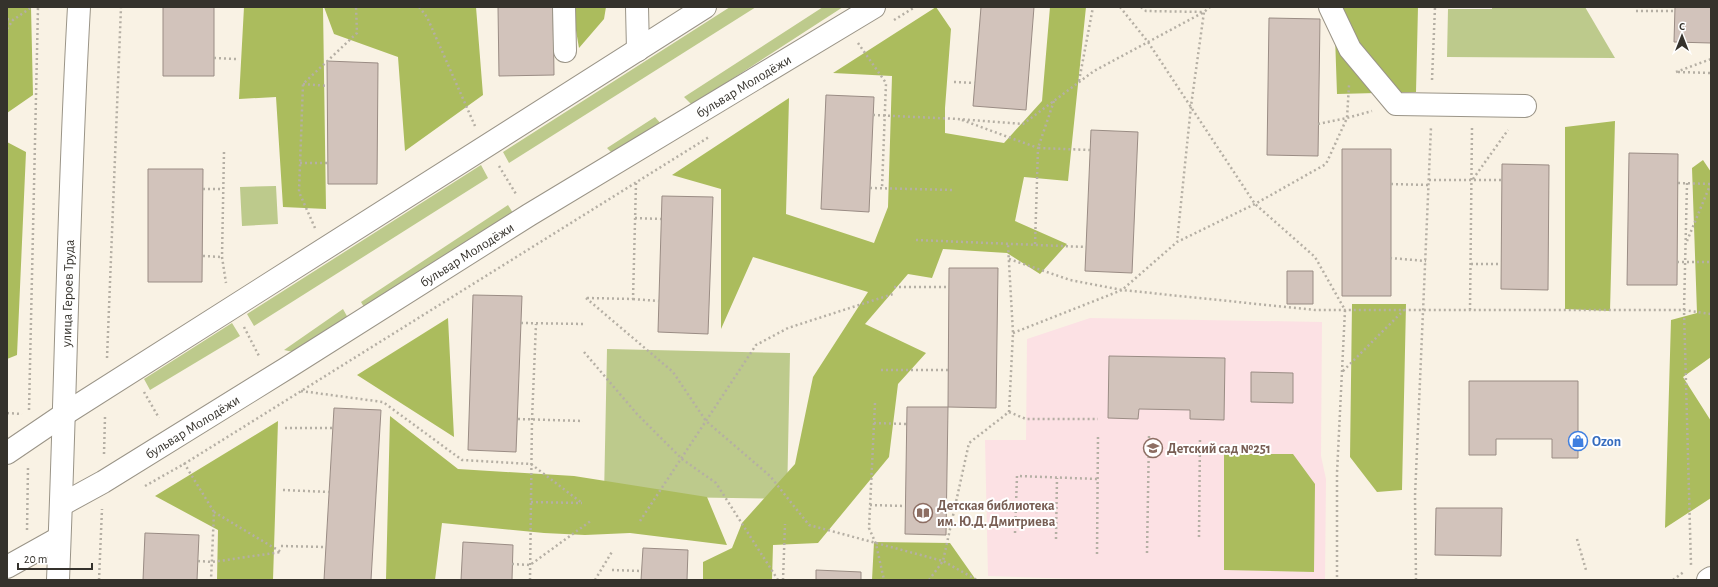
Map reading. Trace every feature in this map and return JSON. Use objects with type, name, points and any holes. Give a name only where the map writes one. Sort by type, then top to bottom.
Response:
[{"type":"street","name":"улица Героев Труда","points":[[58,580],[72,145],[79,7]]},
{"type":"street","points":[[564,7],[565,51]]},
{"type":"street","points":[[637,7],[638,50]]},
{"type":"street","points":[[7,453],[63,415],[705,7]]},
{"type":"street","name":"бульвар Молодёжи","points":[[61,505],[103,482],[270,379],[529,215],[874,7]]},
{"type":"street","points":[[1330,7],[1350,49],[1396,104],[1525,106]]},
{"type":"street","points":[[7,438],[29,438]]},
{"type":"street","points":[[7,567],[59,538]]},
{"type":"path","points":[[7,29],[12,20],[32,7]]},
{"type":"path","points":[[7,413],[29,414],[38,7]]},
{"type":"path","points":[[99,580],[121,7]]},
{"type":"path","points":[[317,232],[299,192],[302,84],[356,32],[356,7]]},
{"type":"path","points":[[419,7],[427,17],[477,132],[529,215]]},
{"type":"path","points":[[889,23],[915,7]]},
{"type":"path","points":[[1079,82],[1093,7]]},
{"type":"path","points":[[1120,7],[1148,42],[1255,204],[1315,257],[1345,310],[1337,473],[1338,580]]},
{"type":"path","points":[[1140,7],[1146,11],[1204,12]]},
{"type":"path","points":[[873,115],[1023,124],[1094,71],[1204,12],[1210,7]]},
{"type":"path","points":[[1416,580],[1415,496],[1424,310],[1435,7]]},
{"type":"path","points":[[1656,7],[1656,12]]},
{"type":"path","points":[[1636,11],[1675,12]]},
{"type":"path","points":[[1177,242],[1191,106],[1204,12]]},
{"type":"path","points":[[7,19],[12,20]]},
{"type":"path","points":[[851,47],[864,39]]},
{"type":"path","points":[[858,43],[886,83],[886,115],[882,188]]},
{"type":"path","points":[[1013,333],[1122,290],[1177,242],[1255,204],[1326,164],[1347,118],[1350,49]]},
{"type":"path","points":[[214,58],[236,59]]},
{"type":"path","points":[[1711,59],[1676,72],[1711,73]]},
{"type":"path","points":[[954,82],[975,83]]},
{"type":"path","points":[[302,84],[328,86]]},
{"type":"path","points":[[1035,244],[1038,148],[1054,101]]},
{"type":"path","points":[[1318,124],[1347,118],[1396,104]]},
{"type":"path","points":[[1470,310],[1473,180],[1472,106]]},
{"type":"path","points":[[1473,180],[1525,106]]},
{"type":"path","points":[[958,119],[1038,148],[1090,150]]},
{"type":"path","points":[[143,488],[184,464],[710,136]]},
{"type":"path","points":[[224,152],[222,257],[227,286],[234,306],[281,403]]},
{"type":"path","points":[[300,163],[328,163]]},
{"type":"path","points":[[1429,180],[1502,180]]},
{"type":"path","points":[[634,299],[636,183]]},
{"type":"path","points":[[1391,184],[1429,185]]},
{"type":"path","points":[[1678,184],[1711,184],[1686,244]]},
{"type":"path","points":[[1687,184],[1684,310],[1691,567]]},
{"type":"path","points":[[870,188],[954,190]]},
{"type":"path","points":[[203,189],[223,189]]},
{"type":"path","points":[[635,218],[661,219]]},
{"type":"path","points":[[916,240],[1086,247]]},
{"type":"path","points":[[929,580],[943,561],[969,443],[1009,412],[1013,333],[1008,244]]},
{"type":"path","points":[[203,256],[222,257]]},
{"type":"path","points":[[1390,258],[1426,261]]},
{"type":"path","points":[[1009,259],[1070,280],[1122,290],[1315,310],[1684,310],[1711,314]]},
{"type":"path","points":[[1677,262],[1711,262]]},
{"type":"path","points":[[1471,264],[1501,264]]},
{"type":"path","points":[[894,287],[949,287]]},
{"type":"path","points":[[640,521],[756,345],[788,328],[893,294]]},
{"type":"path","points":[[659,301],[586,298],[672,372],[706,422],[770,476],[809,525],[943,561],[977,580]]},
{"type":"path","points":[[1342,372],[1405,310]]},
{"type":"path","points":[[521,323],[585,324]]},
{"type":"path","points":[[530,580],[532,419],[536,324]]},
{"type":"path","points":[[584,352],[637,414],[682,459],[716,483],[778,580]]},
{"type":"path","points":[[881,370],[948,370]]},
{"type":"path","points":[[132,372],[172,439],[184,464],[214,512],[281,552],[212,562],[198,561]]},
{"type":"path","points":[[301,390],[383,402],[462,460],[531,464],[582,503],[531,502]]},
{"type":"path","points":[[876,403],[869,528],[876,544],[884,580]]},
{"type":"path","points":[[1009,412],[1026,419],[1098,419]]},
{"type":"path","points":[[518,419],[583,421]]},
{"type":"path","points":[[874,423],[906,424]]},
{"type":"path","points":[[285,428],[333,428]]},
{"type":"path","points":[[1097,554],[1098,435]]},
{"type":"path","points":[[1147,553],[1149,436]]},
{"type":"path","points":[[1199,537],[1200,437]]},
{"type":"path","points":[[27,556],[29,438]]},
{"type":"path","points":[[1015,533],[1017,476],[1098,479]]},
{"type":"path","points":[[1056,539],[1058,478]]},
{"type":"path","points":[[283,490],[329,492]]},
{"type":"path","points":[[870,505],[905,506]]},
{"type":"path","points":[[102,511],[108,507]]},
{"type":"path","points":[[212,580],[214,512]]},
{"type":"path","points":[[512,564],[530,565],[592,520]]},
{"type":"path","points":[[783,580],[785,524]]},
{"type":"path","points":[[1577,539],[1586,570]]},
{"type":"path","points":[[281,546],[326,547]]},
{"type":"path","points":[[595,580],[613,550]]},
{"type":"path","points":[[612,570],[642,571]]},
{"type":"shaded area","name":"Детский сад №251","points":[[1090,318],[1322,322],[1321,456],[1326,479],[1325,580],[1109,580],[988,576],[985,440],[1026,440],[1027,339]]},
{"type":"green space","points":[[7,7],[31,7],[33,95],[7,113]]},
{"type":"green space","points":[[244,7],[323,7],[326,209],[283,207],[276,97],[239,99]]},
{"type":"green space","points":[[324,7],[476,7],[483,95],[405,151],[398,57],[334,34]]},
{"type":"green space","points":[[572,7],[606,7],[604,19],[579,48]]},
{"type":"green space","points":[[730,7],[756,7],[509,163],[503,152]]},
{"type":"green space","points":[[823,7],[843,7],[692,105],[684,97]]},
{"type":"green space","points":[[936,7],[951,29],[945,108],[945,133],[1004,143],[1042,101],[1050,7],[1086,7],[1068,181],[1024,177],[1015,221],[1067,244],[1040,274],[1007,253],[943,249],[932,278],[908,274],[865,324],[926,353],[898,384],[889,457],[818,543],[773,545],[772,580],[703,580],[703,562],[732,548],[742,523],[795,464],[813,377],[868,292],[753,257],[721,329],[721,189],[672,175],[789,98],[786,214],[874,243],[888,207],[892,76],[833,73]]},
{"type":"green space","points":[[1334,7],[1418,7],[1416,92],[1337,94]]},
{"type":"green space","points":[[1492,7],[1585,7],[1615,58],[1447,57],[1448,9],[1492,9]]},
{"type":"green space","points":[[655,117],[661,124],[614,155],[607,148]]},
{"type":"green space","points":[[1615,121],[1610,311],[1565,309],[1565,127]]},
{"type":"green space","points":[[7,142],[26,152],[17,355],[7,359]]},
{"type":"green space","points":[[1703,160],[1711,172],[1711,357],[1683,377],[1711,421],[1711,498],[1665,528],[1671,320],[1697,313],[1692,168]]},
{"type":"green space","points":[[481,165],[488,178],[254,326],[247,314]]},
{"type":"green space","points":[[276,186],[278,224],[242,226],[240,187]]},
{"type":"green space","points":[[508,205],[513,213],[367,312],[361,302]]},
{"type":"green space","points":[[1352,304],[1406,304],[1402,490],[1377,492],[1350,457]]},
{"type":"green space","points":[[343,309],[348,318],[293,352],[284,350]]},
{"type":"green space","points":[[448,318],[454,437],[357,375]]},
{"type":"green space","points":[[232,323],[240,336],[150,390],[144,379]]},
{"type":"green space","points":[[607,349],[790,353],[787,499],[604,496]]},
{"type":"green space","points":[[390,416],[458,469],[574,476],[707,497],[727,545],[630,533],[585,535],[544,533],[442,523],[435,580],[386,580]]},
{"type":"green space","points":[[278,421],[273,580],[217,580],[218,530],[155,496]]},
{"type":"green space","points":[[1224,454],[1293,454],[1315,484],[1314,572],[1224,570]]},
{"type":"green space","points":[[874,542],[950,543],[976,580],[872,580]]},
{"type":"building","points":[[163,7],[214,7],[214,76],[163,76]]},
{"type":"building","points":[[498,7],[553,7],[554,75],[499,76]]},
{"type":"building","points":[[981,7],[1034,7],[1026,110],[973,106]]},
{"type":"building","points":[[1675,7],[1711,7],[1711,43],[1674,42]]},
{"type":"building","points":[[1269,18],[1320,19],[1318,156],[1267,155]]},
{"type":"building","points":[[327,61],[378,63],[377,184],[328,184]]},
{"type":"building","points":[[826,95],[874,97],[869,212],[821,209]]},
{"type":"building","points":[[1091,130],[1138,132],[1132,273],[1085,271]]},
{"type":"building","points":[[1342,149],[1391,149],[1391,296],[1342,296]]},
{"type":"building","points":[[1629,153],[1678,154],[1677,285],[1627,285]]},
{"type":"building","points":[[1502,164],[1549,165],[1548,290],[1501,289]]},
{"type":"building","points":[[148,169],[203,169],[202,282],[148,282]]},
{"type":"building","points":[[662,196],[713,197],[708,334],[658,332]]},
{"type":"building","points":[[949,268],[998,268],[996,408],[948,407]]},
{"type":"building","points":[[1287,271],[1313,271],[1313,304],[1287,304]]},
{"type":"building","points":[[473,295],[522,296],[516,452],[468,450]]},
{"type":"building","points":[[1109,356],[1225,358],[1224,420],[1190,419],[1190,410],[1139,409],[1138,419],[1108,418]]},
{"type":"building","points":[[1251,372],[1293,373],[1293,403],[1251,402]]},
{"type":"building","points":[[1469,381],[1578,381],[1578,458],[1552,458],[1552,439],[1496,439],[1496,455],[1469,455]]},
{"type":"building","points":[[907,407],[948,407],[946,535],[905,534]]},
{"type":"building","points":[[334,408],[381,410],[371,580],[324,580]]},
{"type":"building","points":[[1436,508],[1502,508],[1501,556],[1435,555]]},
{"type":"building","points":[[145,533],[199,535],[197,580],[143,580]]},
{"type":"building","points":[[463,542],[513,545],[512,580],[461,580]]},
{"type":"building","points":[[643,548],[688,550],[687,580],[641,580]]},
{"type":"building","points":[[816,570],[861,572],[861,580],[816,580]]},
{"type":"place","name":"Ozon","points":[[1578,441]]},
{"type":"place","name":"Детский сад №251","points":[[1153,448]]},
{"type":"place","name":"Детская библиотека им. Ю.Д. Дмитриева","points":[[923,513]]}]
